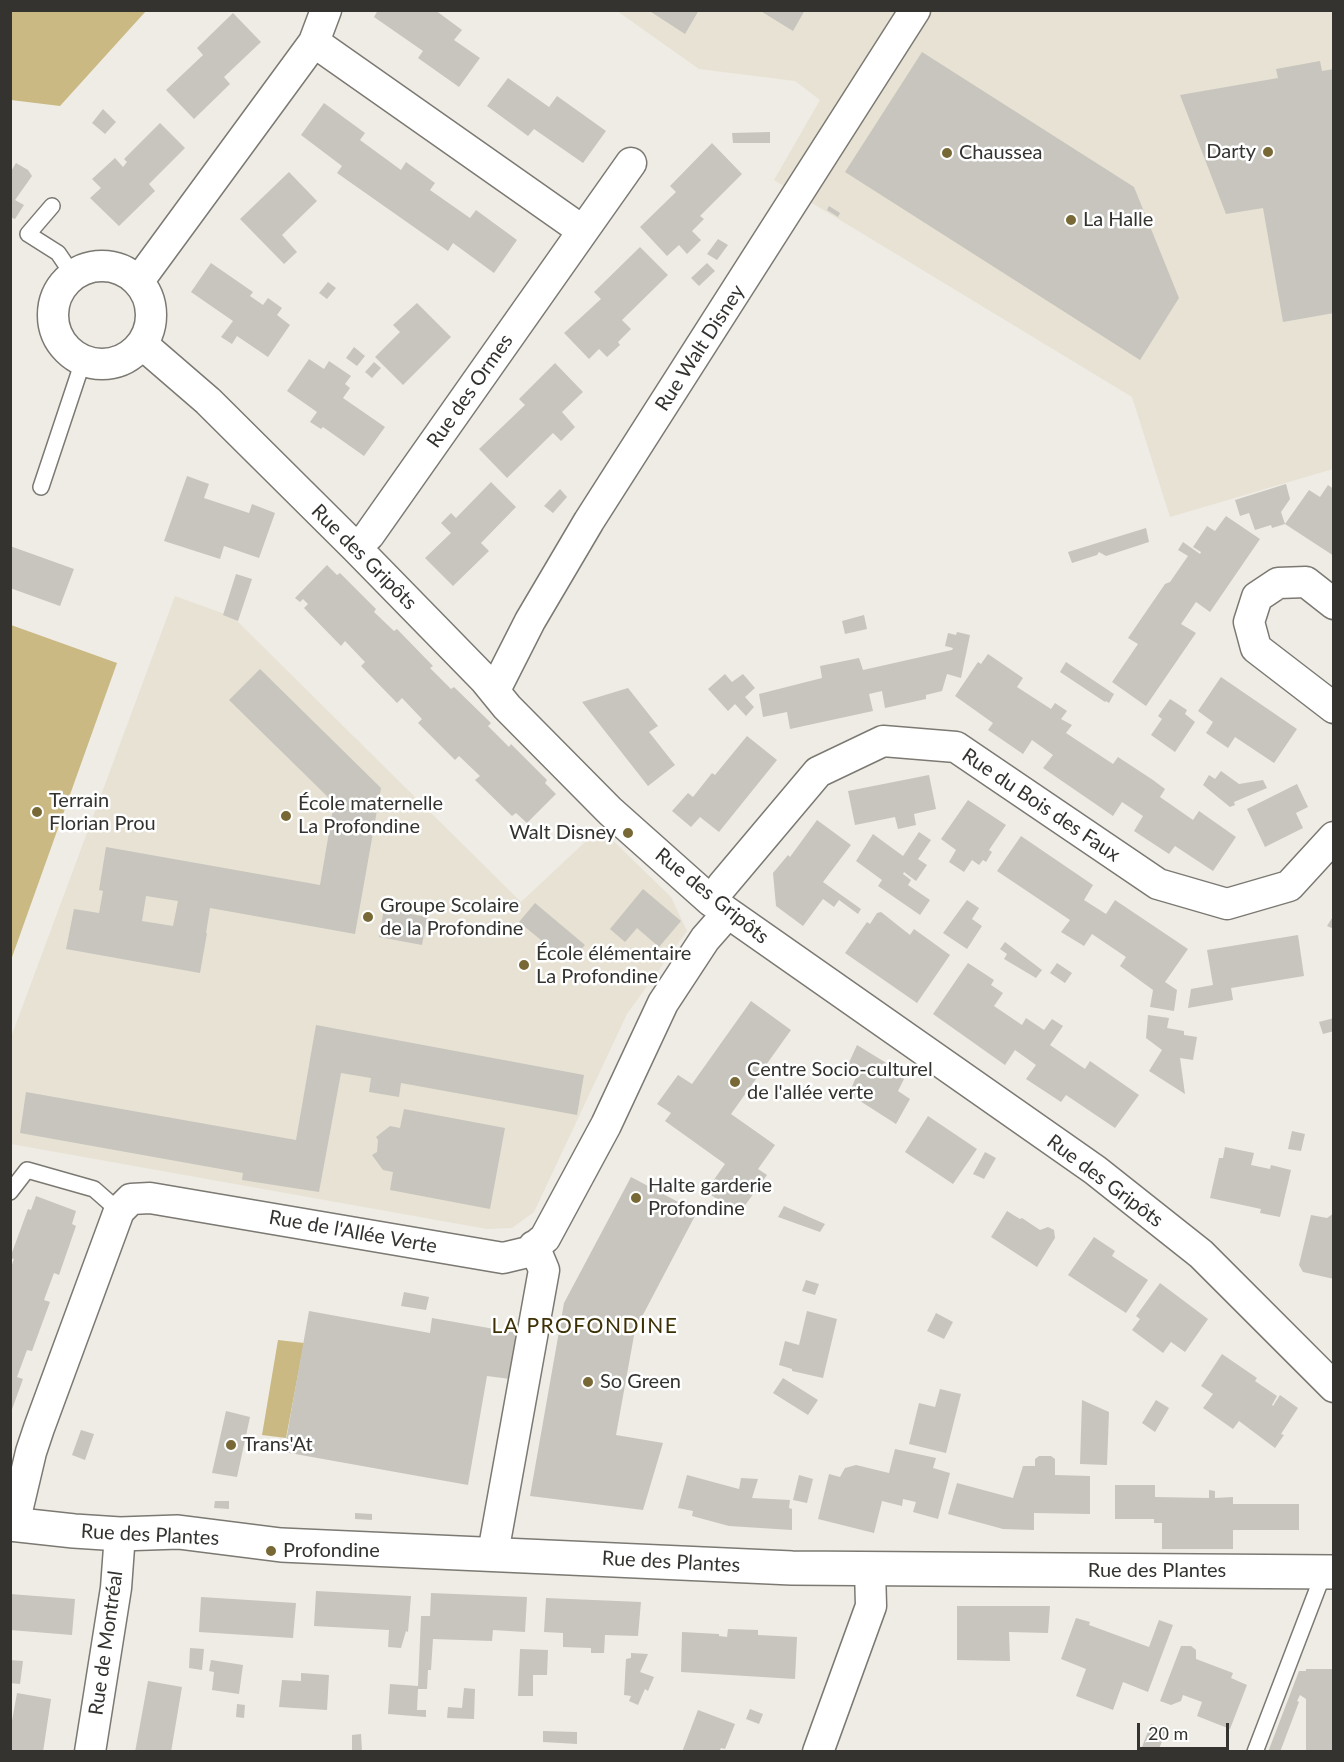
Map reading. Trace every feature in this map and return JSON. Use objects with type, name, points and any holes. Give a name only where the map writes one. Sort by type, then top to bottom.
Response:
[{"type":"street","points":[[138,282],[314,42],[326,10]]},
{"type":"street","name":"Rue Walt Disney","points":[[495,690],[530,621],[589,521],[915,10]]},
{"type":"street","points":[[314,42],[583,231]]},
{"type":"street","name":"Rue des Ormes","points":[[356,548],[369,535],[631,163]]},
{"type":"street","points":[[88,267],[118,268],[138,282],[150,302],[150,326],[142,344],[126,358],[103,364],[83,361],[67,350],[56,335],[52,307],[63,283],[73,274],[88,267]]},
{"type":"street","name":"Rue des Gripôts","points":[[142,344],[208,401],[356,548],[495,690],[507,707],[610,811],[719,907],[1104,1177],[1201,1254],[1334,1387]]},
{"type":"street","points":[[1334,604],[1306,582],[1278,583],[1257,597],[1249,622],[1256,648],[1334,708]]},
{"type":"street","name":"Rue du Bois des Faux","points":[[719,907],[722,886],[818,772],[883,741],[956,747],[1158,884],[1227,904],[1289,886],[1334,837]]},
{"type":"street","name":"Rue de l'Allée Verte","points":[[119,1211],[131,1199],[150,1198],[503,1258],[528,1252],[545,1238],[606,1125],[663,1003],[705,939],[719,907]]},
{"type":"street","points":[[12,1524],[31,1452],[119,1211]]},
{"type":"street","points":[[493,1554],[544,1270],[534,1246]]},
{"type":"street","name":"Rue des Plantes","points":[[12,1524],[120,1534],[178,1532],[281,1545],[780,1567],[1329,1572]]},
{"type":"street","name":"Rue de Montréal","points":[[90,1752],[116,1588],[120,1534]]},
{"type":"street","points":[[818,1752],[872,1606],[870,1569]]},
{"type":"lane","points":[[52,206],[28,234],[58,253],[73,274]]},
{"type":"lane","points":[[41,487],[83,361]]},
{"type":"lane","points":[[10,1192],[27,1170],[94,1189],[119,1211]]},
{"type":"lane","points":[[1255,1752],[1329,1572]]},
{"type":"shaded area","points":[[11,10],[146,11],[60,106],[11,100]]},
{"type":"shaded area","points":[[617,11],[1333,11],[1333,469],[1170,517],[1132,397],[774,180],[820,100],[795,81],[699,69]]},
{"type":"shaded area","name":"Groupe Scolaire de la Profondine","points":[[175,596],[233,617],[521,902],[600,828],[671,897],[687,931],[627,1014],[534,1212],[512,1228],[487,1229],[11,1144],[10,1040]]},
{"type":"shaded area","name":"Terrain Florian Prou","points":[[10,625],[117,663],[11,960]]},
{"type":"shaded area","points":[[278,1340],[304,1343],[286,1438],[262,1435]]},
{"type":"building","points":[[378,10],[435,10],[462,30],[454,40],[480,58],[459,87],[418,58],[423,51],[374,17]]},
{"type":"building","points":[[648,10],[699,10],[685,34]]},
{"type":"building","points":[[759,10],[805,10],[793,31]]},
{"type":"building","points":[[233,13],[261,42],[224,77],[230,84],[194,119],[166,90],[203,55],[197,48]]},
{"type":"building","points":[[922,52],[1134,187],[1179,298],[1140,360],[845,172]]},
{"type":"building","name":"Darty","points":[[1320,61],[1322,71],[1334,69],[1334,313],[1283,322],[1263,208],[1226,214],[1180,95],[1278,78],[1276,69]]},
{"type":"building","points":[[508,78],[549,107],[557,96],[606,131],[583,163],[534,129],[528,136],[487,106]]},
{"type":"building","points":[[324,103],[365,133],[360,140],[401,170],[406,162],[435,183],[430,190],[470,218],[476,210],[517,240],[494,273],[453,243],[448,251],[337,173],[342,166],[301,135]]},
{"type":"building","points":[[103,109],[116,122],[105,134],[92,123]]},
{"type":"building","points":[[160,123],[185,148],[149,184],[155,191],[119,226],[90,198],[101,188],[92,179],[115,158],[123,167],[127,162],[124,159]]},
{"type":"building","points":[[770,132],[770,143],[733,143],[732,133]]},
{"type":"building","points":[[712,143],[742,174],[700,216],[704,219],[692,231],[701,240],[687,254],[679,245],[667,256],[640,227],[676,192],[670,186]]},
{"type":"building","points":[[16,163],[28,170],[32,176],[15,200],[24,205],[15,219],[10,217],[10,173]]},
{"type":"building","points":[[289,172],[317,201],[282,235],[297,252],[284,264],[240,219]]},
{"type":"building","points":[[829,206],[840,213],[838,217],[827,210]]},
{"type":"building","points":[[718,239],[728,245],[717,260],[707,254]]},
{"type":"building","points":[[640,247],[668,275],[622,320],[631,329],[618,342],[620,345],[607,357],[599,349],[589,359],[564,333],[601,299],[594,292]]},
{"type":"building","points":[[211,263],[253,292],[250,296],[263,305],[268,298],[282,308],[277,315],[290,325],[268,357],[237,336],[232,344],[221,337],[233,321],[191,292]]},
{"type":"building","points":[[707,263],[715,271],[699,286],[691,278]]},
{"type":"building","points":[[328,282],[336,288],[327,299],[319,293]]},
{"type":"building","points":[[417,303],[451,337],[403,385],[375,357],[400,332],[393,325]]},
{"type":"building","points":[[354,347],[365,356],[357,366],[346,358]]},
{"type":"building","points":[[309,359],[324,369],[329,361],[351,376],[345,384],[350,388],[343,398],[385,427],[364,456],[323,427],[321,429],[310,422],[317,412],[287,391]]},
{"type":"building","points":[[374,362],[381,368],[372,378],[365,372]]},
{"type":"building","points":[[555,363],[583,392],[562,412],[575,427],[561,441],[553,433],[507,478],[479,449],[525,405],[519,399]]},
{"type":"building","points":[[187,476],[209,484],[204,498],[249,513],[252,504],[275,513],[259,558],[224,546],[220,559],[164,541]]},
{"type":"building","points":[[491,482],[516,507],[481,543],[489,551],[453,586],[425,558],[451,533],[441,523],[451,513],[456,518]]},
{"type":"building","points":[[1286,484],[1290,499],[1281,512],[1285,524],[1255,530],[1249,513],[1240,516],[1235,500]]},
{"type":"building","points":[[1328,485],[1334,489],[1334,556],[1285,524],[1309,490],[1320,497]]},
{"type":"building","points":[[560,489],[567,497],[553,513],[544,506]]},
{"type":"building","points":[[1226,516],[1260,539],[1210,612],[1196,602],[1181,624],[1196,633],[1146,706],[1112,682],[1138,644],[1128,638],[1165,584],[1170,582],[1188,556],[1178,550],[1183,542],[1200,554],[1201,552],[1193,547],[1207,526],[1215,531]]},
{"type":"building","points":[[1146,528],[1149,542],[1106,556],[1099,552],[1097,555],[1072,563],[1068,552]]},
{"type":"building","points":[[10,546],[74,569],[60,606],[10,588]]},
{"type":"building","points":[[327,565],[337,575],[340,573],[376,609],[374,612],[394,631],[397,629],[433,666],[430,668],[451,689],[454,687],[491,723],[488,726],[509,747],[511,744],[547,780],[545,783],[556,794],[527,823],[516,813],[512,816],[475,780],[480,776],[459,756],[455,760],[418,723],[422,719],[402,698],[397,703],[361,666],[365,662],[345,641],[341,646],[304,608],[308,604],[303,599],[300,602],[295,598]]},
{"type":"building","points":[[236,574],[252,579],[238,621],[223,615]]},
{"type":"building","points":[[864,615],[867,629],[845,634],[842,621]]},
{"type":"building","points":[[957,632],[970,635],[961,678],[947,674],[942,691],[926,695],[926,699],[885,708],[882,691],[869,694],[873,711],[790,729],[787,712],[763,717],[759,694],[822,678],[820,666],[859,658],[863,670],[952,650],[953,648],[945,646],[948,633],[956,635]]},
{"type":"building","points":[[988,654],[1023,678],[1017,687],[1051,709],[1055,703],[1067,711],[1061,719],[1072,725],[1066,733],[1113,764],[1118,757],[1153,780],[1165,789],[1160,797],[1193,820],[1199,811],[1236,837],[1213,871],[1175,846],[1169,854],[1134,831],[1143,816],[1122,802],[1113,816],[1043,768],[1053,755],[1032,740],[1023,754],[988,730],[993,723],[955,696],[978,662],[981,664]]},
{"type":"building","points":[[1066,662],[1114,694],[1109,703],[1060,672]]},
{"type":"building","points":[[260,669],[381,788],[355,934],[210,908],[200,973],[66,949],[74,909],[99,913],[103,891],[99,890],[106,847],[320,885],[334,803],[229,700]],"holes":[[[146,896],[178,901],[173,926],[142,921]]]},
{"type":"building","points":[[725,674],[732,682],[743,674],[755,688],[745,697],[754,707],[746,716],[735,704],[728,711],[708,689]]},
{"type":"building","points":[[1221,677],[1297,729],[1274,763],[1235,737],[1228,748],[1206,733],[1213,722],[1198,711]]},
{"type":"building","points":[[628,688],[658,726],[649,732],[675,765],[648,786],[582,702]]},
{"type":"building","points":[[1170,699],[1187,710],[1185,714],[1195,722],[1175,752],[1151,735],[1162,719],[1158,716]]},
{"type":"building","points":[[747,736],[777,760],[719,832],[700,817],[691,827],[672,811],[688,793],[693,797],[712,773],[715,775]]},
{"type":"building","points":[[1221,771],[1239,784],[1263,780],[1267,788],[1234,802],[1235,805],[1230,807],[1203,785],[1209,775],[1215,779]]},
{"type":"building","points":[[929,775],[936,809],[914,814],[916,825],[898,829],[895,817],[855,825],[848,791]]},
{"type":"building","points":[[1297,784],[1308,807],[1296,813],[1303,828],[1265,847],[1247,809]]},
{"type":"building","points":[[968,800],[1006,825],[989,850],[992,852],[986,862],[983,860],[979,865],[972,860],[964,872],[949,862],[956,850],[941,839]]},
{"type":"building","points":[[817,820],[851,845],[823,882],[861,909],[858,914],[839,900],[834,907],[823,899],[803,926],[776,906],[773,873],[788,855],[790,857]]},
{"type":"building","points":[[919,832],[931,840],[918,859],[927,865],[916,881],[904,872],[903,874],[911,880],[908,885],[930,900],[920,915],[878,886],[882,880],[856,861],[873,834],[903,856]]},
{"type":"building","points":[[1021,836],[1093,885],[1084,900],[1106,914],[1115,900],[1188,949],[1165,982],[1177,990],[1174,1011],[1150,1007],[1153,990],[1120,966],[1126,957],[1092,934],[1084,946],[1061,932],[1070,920],[997,871]]},
{"type":"building","points":[[643,889],[681,921],[659,947],[637,928],[625,942],[610,929]]},
{"type":"building","points":[[967,900],[979,908],[972,919],[982,926],[967,949],[943,933]]},
{"type":"building","points":[[535,903],[585,945],[569,963],[519,922]]},
{"type":"building","points":[[384,909],[427,917],[422,945],[379,937]]},
{"type":"building","points":[[881,912],[910,935],[914,929],[950,955],[917,1003],[845,953],[867,922],[870,924],[877,913]]},
{"type":"building","points":[[1334,915],[1334,929],[1327,926]]},
{"type":"building","points":[[1298,935],[1304,976],[1231,988],[1233,1000],[1188,1008],[1191,989],[1213,985],[1207,950]]},
{"type":"building","points":[[1005,942],[1042,970],[1036,978],[1004,959],[1007,954],[1000,949]]},
{"type":"building","points":[[968,963],[994,980],[991,985],[1003,993],[994,1006],[1022,1025],[1026,1018],[1044,1030],[1052,1019],[1063,1026],[1050,1045],[1085,1069],[1090,1061],[1139,1095],[1115,1128],[1066,1095],[1061,1102],[1026,1079],[1036,1065],[1015,1050],[1005,1065],[933,1014]]},
{"type":"building","points":[[1057,963],[1072,973],[1065,983],[1050,973]]},
{"type":"building","name":"Centre Socio-culturel de l'allée verte","points":[[751,1001],[791,1030],[731,1114],[775,1145],[758,1169],[767,1175],[738,1215],[706,1191],[725,1164],[665,1121],[671,1113],[657,1104],[678,1075],[692,1084]]},
{"type":"building","points":[[1148,1015],[1169,1018],[1167,1028],[1184,1031],[1184,1035],[1197,1037],[1193,1060],[1180,1058],[1185,1094],[1149,1071],[1162,1050],[1146,1038]]},
{"type":"building","points":[[1334,1018],[1334,1031],[1323,1034],[1319,1022]]},
{"type":"building","points":[[316,1025],[584,1075],[577,1115],[401,1083],[399,1097],[369,1092],[371,1078],[341,1073],[319,1192],[242,1180],[243,1173],[20,1133],[26,1092],[296,1140]]},
{"type":"building","points":[[857,1045],[906,1075],[898,1091],[910,1099],[896,1124],[849,1094],[858,1072],[847,1067]]},
{"type":"building","points":[[404,1109],[505,1128],[490,1209],[390,1190],[393,1172],[383,1170],[372,1155],[377,1152],[376,1137],[390,1126],[400,1128]]},
{"type":"building","points":[[928,1116],[977,1149],[953,1184],[905,1152]]},
{"type":"building","points":[[1292,1131],[1305,1134],[1301,1151],[1288,1149]]},
{"type":"building","points":[[1225,1147],[1254,1153],[1251,1165],[1270,1169],[1271,1165],[1291,1170],[1280,1217],[1260,1213],[1261,1209],[1210,1198],[1219,1158],[1223,1158]]},
{"type":"building","points":[[985,1152],[996,1158],[984,1179],[973,1174]]},
{"type":"building","name":"So Green","points":[[631,1177],[697,1212],[635,1330],[616,1435],[663,1443],[643,1510],[530,1496],[564,1303]]},
{"type":"building","points":[[36,1196],[76,1211],[72,1224],[76,1226],[59,1275],[54,1273],[44,1300],[50,1302],[32,1351],[27,1350],[17,1377],[23,1379],[11,1412],[10,1270],[14,1259],[10,1258],[28,1209],[31,1210]]},
{"type":"building","points":[[784,1206],[825,1224],[820,1232],[778,1217]]},
{"type":"building","points":[[1007,1211],[1040,1230],[1048,1227],[1054,1230],[1055,1238],[1037,1267],[991,1237]]},
{"type":"building","points":[[1334,1213],[1334,1279],[1303,1272],[1299,1265],[1311,1215],[1327,1218]]},
{"type":"building","points":[[1094,1237],[1115,1251],[1112,1256],[1148,1280],[1126,1313],[1068,1275]]},
{"type":"building","points":[[806,1280],[819,1284],[815,1295],[802,1291]]},
{"type":"building","points":[[1160,1283],[1208,1319],[1185,1352],[1171,1342],[1163,1353],[1132,1330],[1140,1319],[1136,1316]]},
{"type":"building","points":[[404,1292],[429,1297],[426,1310],[401,1306]]},
{"type":"building","points":[[309,1311],[430,1333],[432,1318],[517,1333],[510,1379],[487,1376],[468,1485],[284,1452]]},
{"type":"building","points":[[807,1311],[837,1319],[823,1378],[792,1371],[792,1369],[779,1365],[785,1341],[799,1345]]},
{"type":"building","points":[[936,1313],[953,1322],[944,1339],[927,1331]]},
{"type":"building","points":[[1222,1354],[1257,1378],[1255,1381],[1277,1396],[1273,1406],[1280,1395],[1298,1408],[1275,1448],[1239,1421],[1233,1429],[1203,1408],[1213,1394],[1201,1386]]},
{"type":"building","points":[[783,1378],[818,1400],[808,1415],[773,1393]]},
{"type":"building","points":[[940,1389],[961,1394],[946,1453],[909,1444],[919,1403],[935,1407]]},
{"type":"building","points":[[1082,1400],[1109,1412],[1107,1465],[1080,1464]]},
{"type":"building","points":[[1156,1400],[1169,1408],[1155,1432],[1142,1423]]},
{"type":"building","name":"Trans'At","points":[[226,1411],[250,1417],[237,1477],[212,1473]]},
{"type":"building","points":[[81,1430],[94,1434],[85,1460],[72,1455]]},
{"type":"building","points":[[895,1449],[936,1458],[933,1468],[950,1473],[938,1519],[913,1512],[916,1502],[903,1499],[902,1506],[882,1501],[874,1533],[818,1519],[829,1474],[840,1477],[845,1468],[856,1465],[889,1473]]},
{"type":"building","points":[[1039,1456],[1051,1456],[1055,1459],[1055,1475],[1090,1476],[1090,1514],[1034,1513],[1034,1530],[1003,1529],[948,1514],[957,1483],[1013,1498],[1023,1466],[1035,1466],[1035,1459]]},
{"type":"building","points":[[687,1475],[739,1489],[741,1478],[758,1479],[752,1498],[790,1500],[792,1530],[729,1526],[692,1516],[693,1511],[678,1508]]},
{"type":"building","points":[[799,1475],[813,1479],[807,1503],[793,1500]]},
{"type":"building","points":[[1115,1485],[1155,1485],[1155,1497],[1209,1498],[1209,1490],[1215,1491],[1215,1498],[1233,1497],[1233,1504],[1299,1504],[1299,1530],[1233,1530],[1233,1549],[1162,1549],[1162,1523],[1154,1523],[1154,1519],[1115,1519]]},
{"type":"building","points":[[215,1501],[229,1501],[229,1509],[214,1508]]},
{"type":"building","points":[[355,1513],[372,1514],[372,1520],[355,1519]]},
{"type":"building","points":[[316,1591],[411,1596],[408,1632],[406,1631],[401,1648],[388,1647],[389,1630],[314,1626]]},
{"type":"building","points":[[431,1593],[527,1597],[525,1632],[493,1630],[492,1641],[433,1639],[427,1689],[418,1689],[417,1710],[426,1710],[426,1717],[388,1714],[390,1684],[418,1686],[421,1616],[430,1616]]},
{"type":"building","points":[[10,1594],[75,1599],[72,1635],[10,1630]]},
{"type":"building","points":[[201,1597],[296,1603],[293,1638],[199,1632]]},
{"type":"building","points":[[546,1598],[641,1602],[638,1636],[605,1635],[604,1653],[591,1653],[591,1648],[563,1647],[563,1633],[544,1632]]},
{"type":"building","points":[[957,1606],[1050,1606],[1048,1633],[1009,1632],[1010,1661],[957,1660]]},
{"type":"building","points":[[1076,1618],[1149,1647],[1159,1620],[1173,1625],[1148,1692],[1123,1682],[1113,1710],[1076,1696],[1086,1669],[1061,1659]]},
{"type":"building","points":[[728,1629],[758,1630],[758,1635],[797,1637],[795,1679],[681,1672],[682,1632],[719,1634],[719,1636],[727,1637]]},
{"type":"building","points":[[1181,1646],[1191,1646],[1196,1650],[1196,1659],[1233,1673],[1231,1678],[1247,1685],[1230,1729],[1197,1716],[1202,1702],[1183,1695],[1181,1701],[1171,1705],[1160,1701]]},
{"type":"building","points":[[190,1648],[204,1649],[202,1670],[189,1668]]},
{"type":"building","points":[[520,1649],[548,1650],[547,1675],[533,1675],[533,1696],[518,1696]]},
{"type":"building","points":[[631,1653],[648,1654],[640,1672],[654,1677],[648,1691],[645,1689],[638,1705],[629,1701],[631,1696],[624,1695],[626,1659],[631,1658]]},
{"type":"building","points":[[10,1660],[23,1661],[20,1684],[10,1683]]},
{"type":"building","points":[[211,1660],[243,1665],[239,1694],[212,1690],[214,1672],[209,1671]]},
{"type":"building","points":[[1306,1669],[1334,1669],[1334,1752],[1306,1752],[1306,1699],[1300,1695],[1280,1752],[1268,1752],[1299,1671],[1306,1671]]},
{"type":"building","points":[[301,1673],[329,1675],[327,1710],[279,1707],[282,1680],[301,1681]]},
{"type":"building","points":[[148,1681],[182,1687],[171,1752],[135,1752]]},
{"type":"building","points":[[464,1688],[475,1689],[474,1719],[447,1718],[448,1707],[462,1708]]},
{"type":"building","points":[[17,1693],[51,1699],[43,1752],[10,1752],[10,1732]]},
{"type":"building","points":[[237,1704],[245,1705],[244,1718],[236,1717]]},
{"type":"building","points":[[750,1709],[763,1714],[759,1724],[746,1719]]},
{"type":"building","points":[[698,1710],[735,1724],[725,1749],[721,1748],[719,1752],[682,1752]]},
{"type":"building","points":[[1151,1724],[1166,1730],[1158,1752],[1142,1747]]},
{"type":"building","points":[[543,1731],[577,1732],[577,1744],[543,1742]]},
{"type":"building","points":[[361,1734],[362,1752],[352,1752],[352,1735]]},
{"type":"place","name":"Darty","points":[[1268,152]]},
{"type":"place","name":"Chaussea","points":[[947,153]]},
{"type":"place","name":"La Halle","points":[[1071,220]]},
{"type":"place","name":"Terrain Florian Prou","points":[[37,812]]},
{"type":"place","name":"École maternelle La Profondine","points":[[286,816]]},
{"type":"place","name":"Walt Disney","points":[[628,833]]},
{"type":"place","name":"Groupe Scolaire de la Profondine","points":[[368,917]]},
{"type":"place","name":"École élémentaire La Profondine","points":[[524,965]]},
{"type":"place","name":"Centre Socio-culturel de l'allée verte","points":[[735,1082]]},
{"type":"place","name":"Halte garderie Profondine","points":[[636,1198]]},
{"type":"place","name":"So Green","points":[[588,1382]]},
{"type":"place","name":"Trans'At","points":[[231,1445]]},
{"type":"place","name":"Profondine","points":[[271,1551]]},
{"type":"district","name":"LA PROFONDINE","points":[[585,1326]]}]
